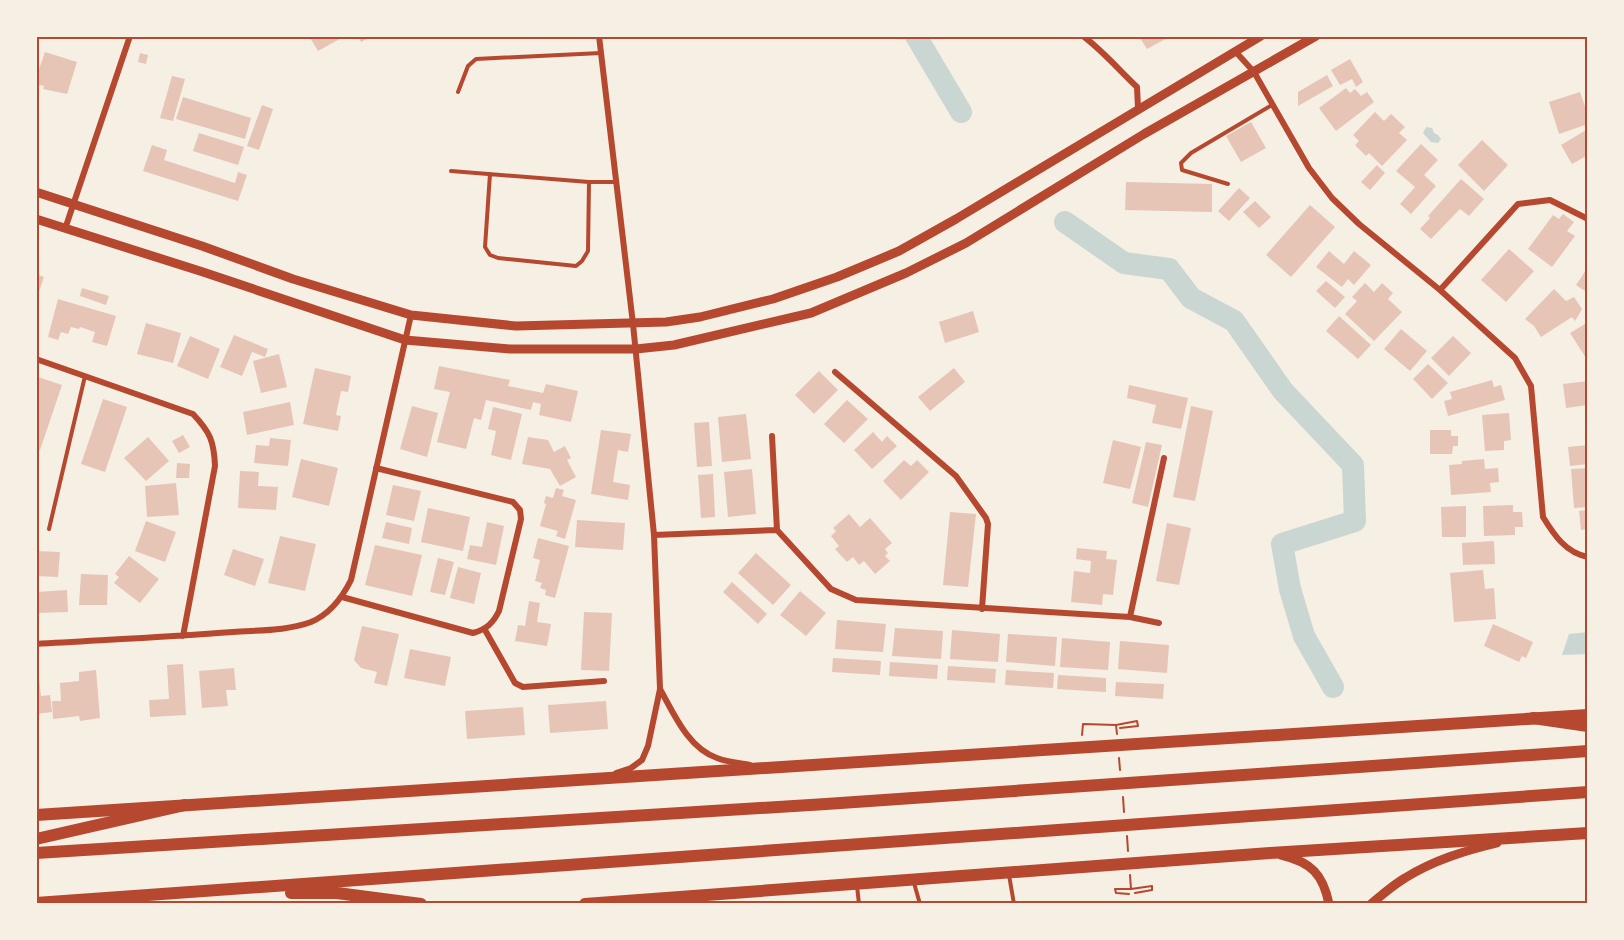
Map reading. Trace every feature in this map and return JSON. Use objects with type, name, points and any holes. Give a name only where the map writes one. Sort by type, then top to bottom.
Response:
[{"type":"highway","points":[[36,815],[1588,715]]},
{"type":"highway","points":[[1533,718],[1588,726]]},
{"type":"highway","points":[[36,853],[826,804],[1588,751]]},
{"type":"highway","points":[[36,903],[1588,792]]},
{"type":"highway","points":[[36,839],[185,805]]},
{"type":"highway","points":[[585,904],[1270,853],[1588,833]]},
{"type":"highway","points":[[179,894],[337,893],[421,904]]},
{"type":"street","points":[[65,229],[130,36]]},
{"type":"street","points":[[593,780],[620,772],[642,759],[648,746],[660,689],[654,535],[636,349],[600,36]]},
{"type":"street","points":[[1083,36],[1100,49],[1110,62],[1137,87],[1138,108]]},
{"type":"street","points":[[36,192],[202,246],[293,279],[411,315],[516,326],[633,324],[700,317],[773,299],[848,273],[899,251],[1261,36]]},
{"type":"street","points":[[36,219],[405,340],[510,349],[636,349],[674,345],[811,313],[906,273],[966,243],[1144,134],[1316,36]]},
{"type":"street","points":[[1235,51],[1254,72],[1309,168],[1332,198],[1359,224],[1440,290],[1515,358],[1531,386],[1543,517],[1554,535],[1566,547],[1588,557]]},
{"type":"street","points":[[1440,290],[1518,204],[1550,200],[1588,219]]},
{"type":"street","points":[[36,644],[292,627],[311,622],[329,610],[342,597],[351,580],[411,315]]},
{"type":"street","points":[[36,359],[193,414],[205,427],[214,444],[215,466],[183,636]]},
{"type":"street","points":[[835,372],[956,476],[986,518],[988,524],[982,609]]},
{"type":"street","points":[[771,435],[777,530],[831,589],[856,600],[1130,617],[1159,623]]},
{"type":"street","points":[[1130,617],[1164,458]]},
{"type":"street","points":[[342,597],[473,633],[485,630],[494,621],[499,611],[521,519],[520,510],[513,502],[376,468]]},
{"type":"street","points":[[654,535],[777,530]]},
{"type":"street","points":[[485,630],[515,683],[523,687],[604,681]]},
{"type":"street","points":[[660,689],[678,721],[695,744],[716,758],[764,768]]},
{"type":"street","points":[[1371,904],[1403,879],[1432,863],[1461,851],[1514,839]]},
{"type":"street","points":[[1270,853],[1298,859],[1312,867],[1326,890],[1329,904]]},
{"type":"lane","points":[[458,92],[468,66],[476,59],[601,53]]},
{"type":"lane","points":[[1227,184],[1189,174],[1182,170],[1181,163],[1191,153],[1273,105]]},
{"type":"lane","points":[[451,171],[589,182],[617,182]]},
{"type":"lane","points":[[490,174],[485,247],[490,255],[498,258],[576,266],[588,251],[589,182]]},
{"type":"lane","points":[[49,529],[86,376]]},
{"type":"lane","points":[[1008,872],[1014,904]]},
{"type":"lane","points":[[913,879],[920,904]]},
{"type":"lane","points":[[857,885],[860,904]]},
{"type":"path","points":[[1083,724],[1116,725],[1137,721],[1138,726],[1120,728]]},
{"type":"path","points":[[1116,725],[1117,737]]},
{"type":"path","points":[[1118,749],[1121,772]]},
{"type":"path","points":[[1123,796],[1125,819]]},
{"type":"path","points":[[1126,831],[1128,854]]},
{"type":"path","points":[[1129,866],[1131,889]]},
{"type":"path","points":[[1129,894],[1116,893],[1115,889],[1152,886],[1152,890],[1135,893]]},
{"type":"shaded area","points":[[1426,127],[1432,128],[1441,139],[1438,143],[1431,142],[1423,133]]},
{"type":"shaded area","points":[[1588,632],[1588,654],[1562,655],[1569,634]]},
{"type":"building","points":[[309,36],[345,36],[318,51]]},
{"type":"building","points":[[358,36],[372,36],[361,42]]},
{"type":"building","points":[[1165,36],[1167,38],[1147,49],[1140,38]]},
{"type":"building","points":[[45,52],[77,62],[67,94],[43,89],[44,86],[36,84]]},
{"type":"building","points":[[140,53],[148,55],[146,64],[138,62]]},
{"type":"building","points":[[1350,59],[1363,82],[1356,87],[1352,79],[1340,85],[1331,70]]},
{"type":"building","points":[[1327,75],[1333,86],[1298,106],[1298,92]]},
{"type":"building","points":[[172,76],[185,79],[173,121],[160,118]]},
{"type":"building","points":[[1346,88],[1350,93],[1355,89],[1361,96],[1367,92],[1374,102],[1336,131],[1319,108]]},
{"type":"building","points":[[1580,92],[1588,115],[1588,124],[1559,134],[1549,102]]},
{"type":"building","points":[[183,97],[251,118],[245,139],[176,119]]},
{"type":"building","points":[[262,105],[273,109],[259,150],[247,146]]},
{"type":"building","points":[[1375,112],[1384,121],[1391,114],[1405,127],[1399,133],[1407,140],[1382,166],[1369,153],[1366,156],[1355,145],[1359,141],[1353,135]]},
{"type":"building","points":[[1251,122],[1266,148],[1241,162],[1226,136]]},
{"type":"building","points":[[1588,129],[1588,155],[1572,164],[1561,145]]},
{"type":"building","points":[[199,133],[244,147],[238,165],[193,151]]},
{"type":"building","points":[[1482,140],[1508,165],[1484,191],[1458,165]]},
{"type":"building","points":[[1421,144],[1438,160],[1424,175],[1436,186],[1411,214],[1400,204],[1415,187],[1396,171]]},
{"type":"building","points":[[152,145],[167,150],[164,160],[235,183],[238,172],[247,175],[238,201],[143,171]]},
{"type":"building","points":[[1377,165],[1385,173],[1370,190],[1361,182]]},
{"type":"building","points":[[1461,179],[1484,199],[1469,216],[1460,209],[1431,239],[1420,229],[1430,218],[1428,216]]},
{"type":"building","points":[[1126,182],[1212,184],[1212,212],[1125,210]]},
{"type":"building","points":[[1239,188],[1250,198],[1229,221],[1218,211]]},
{"type":"building","points":[[1255,201],[1271,217],[1259,228],[1243,212]]},
{"type":"building","points":[[1310,205],[1335,227],[1291,277],[1266,255]]},
{"type":"building","points":[[1563,214],[1574,222],[1567,231],[1575,236],[1552,267],[1528,249],[1553,215],[1559,219]]},
{"type":"building","points":[[1509,249],[1534,271],[1506,302],[1481,280]]},
{"type":"building","points":[[1329,251],[1344,264],[1354,251],[1371,265],[1354,285],[1348,279],[1342,287],[1316,267]]},
{"type":"building","points":[[1588,267],[1588,293],[1576,285]]},
{"type":"building","points":[[36,274],[44,277],[36,300]]},
{"type":"building","points":[[1326,281],[1345,297],[1335,308],[1316,291]]},
{"type":"building","points":[[1365,283],[1374,292],[1382,283],[1393,293],[1388,299],[1402,312],[1374,341],[1345,314],[1357,301],[1352,297]]},
{"type":"building","points":[[82,288],[109,296],[106,305],[80,296]]},
{"type":"building","points":[[1554,289],[1566,301],[1574,297],[1582,309],[1575,321],[1572,317],[1541,337],[1534,326],[1525,319]]},
{"type":"building","points":[[58,299],[116,316],[107,346],[92,342],[95,332],[80,327],[79,329],[71,327],[68,334],[61,332],[58,340],[48,337]]},
{"type":"building","points":[[973,311],[979,332],[945,343],[939,322]]},
{"type":"building","points":[[1339,316],[1371,345],[1358,359],[1326,331]]},
{"type":"building","points":[[146,323],[181,333],[173,363],[137,354]]},
{"type":"building","points":[[1585,324],[1588,328],[1588,361],[1570,333]]},
{"type":"building","points":[[1401,329],[1427,351],[1410,371],[1384,349]]},
{"type":"building","points":[[234,335],[268,349],[265,357],[252,352],[242,376],[220,367]]},
{"type":"building","points":[[190,336],[220,349],[208,379],[177,366]]},
{"type":"building","points":[[1453,336],[1471,353],[1449,376],[1431,358]]},
{"type":"building","points":[[279,354],[287,387],[261,393],[253,361]]},
{"type":"building","points":[[1428,364],[1448,383],[1432,399],[1413,379]]},
{"type":"building","points":[[439,366],[510,380],[508,386],[543,393],[546,384],[578,391],[571,422],[539,415],[541,404],[533,402],[531,410],[486,400],[481,420],[474,418],[466,449],[437,442],[450,392],[434,389]]},
{"type":"building","points":[[315,368],[351,376],[348,392],[341,391],[336,415],[341,416],[338,431],[303,424]]},
{"type":"building","points":[[954,368],[965,382],[930,411],[918,397]]},
{"type":"building","points":[[819,371],[838,390],[814,414],[795,395]]},
{"type":"building","points":[[38,377],[62,385],[40,450],[36,449],[36,383]]},
{"type":"building","points":[[1492,380],[1494,387],[1501,385],[1505,400],[1448,416],[1444,401],[1452,399],[1450,392]]},
{"type":"building","points":[[1588,381],[1588,405],[1566,408],[1563,384]]},
{"type":"building","points":[[1129,385],[1188,398],[1181,429],[1152,423],[1156,405],[1127,398]]},
{"type":"building","points":[[103,399],[127,407],[105,472],[81,464]]},
{"type":"building","points":[[847,400],[868,419],[844,443],[824,424]]},
{"type":"building","points":[[290,402],[294,425],[247,435],[243,412]]},
{"type":"building","points":[[412,406],[438,413],[427,457],[400,449]]},
{"type":"building","points":[[1191,406],[1213,411],[1195,501],[1173,497]]},
{"type":"building","points":[[493,407],[522,414],[511,460],[491,455],[496,431],[488,429]]},
{"type":"building","points":[[1509,413],[1511,440],[1504,441],[1504,450],[1485,451],[1482,415]]},
{"type":"building","points":[[746,414],[751,459],[722,462],[718,417]]},
{"type":"building","points":[[709,422],[712,466],[697,467],[694,423]]},
{"type":"building","points":[[601,430],[631,434],[628,452],[618,450],[613,482],[630,485],[628,500],[591,494]]},
{"type":"building","points":[[1430,430],[1451,430],[1451,436],[1458,436],[1458,446],[1453,446],[1452,454],[1430,454]]},
{"type":"building","points":[[873,432],[882,442],[887,436],[897,446],[872,469],[854,450]]},
{"type":"building","points":[[183,435],[190,447],[179,453],[172,441]]},
{"type":"building","points":[[148,437],[169,461],[146,481],[124,458]]},
{"type":"building","points":[[528,437],[548,440],[554,452],[565,446],[571,458],[567,460],[576,477],[560,486],[550,469],[522,464]]},
{"type":"building","points":[[270,438],[291,440],[288,466],[254,463],[256,445],[269,446]]},
{"type":"building","points":[[1113,440],[1141,447],[1130,489],[1103,483]]},
{"type":"building","points":[[1146,442],[1162,445],[1148,507],[1132,503]]},
{"type":"building","points":[[1588,445],[1588,464],[1570,466],[1568,447]]},
{"type":"building","points":[[301,459],[338,468],[329,506],[292,497]]},
{"type":"building","points":[[1484,459],[1485,469],[1498,468],[1499,482],[1490,483],[1491,492],[1451,495],[1449,465]]},
{"type":"building","points":[[904,460],[911,466],[917,460],[929,472],[901,500],[883,481]]},
{"type":"building","points":[[177,463],[190,464],[189,478],[176,478]]},
{"type":"building","points":[[1588,468],[1588,507],[1574,508],[1571,469]]},
{"type":"building","points":[[752,469],[756,514],[728,517],[724,472]]},
{"type":"building","points":[[240,471],[259,472],[258,486],[278,487],[276,510],[238,508]]},
{"type":"building","points":[[713,474],[715,517],[701,518],[698,475]]},
{"type":"building","points":[[176,483],[179,515],[147,517],[145,486]]},
{"type":"building","points":[[393,485],[421,491],[414,521],[386,515]]},
{"type":"building","points":[[556,488],[564,490],[562,496],[576,500],[565,539],[556,536],[558,531],[540,526],[546,496],[553,498]]},
{"type":"building","points":[[1513,505],[1513,512],[1522,512],[1523,527],[1515,527],[1515,535],[1484,536],[1483,506]]},
{"type":"building","points":[[1466,506],[1466,537],[1442,537],[1441,507]]},
{"type":"building","points":[[428,508],[470,517],[463,551],[421,542]]},
{"type":"building","points":[[1588,510],[1588,529],[1581,530],[1579,511]]},
{"type":"building","points":[[950,512],[976,514],[968,587],[943,585]]},
{"type":"building","points":[[849,514],[860,527],[870,518],[892,543],[885,549],[888,553],[885,556],[890,561],[875,574],[864,561],[859,565],[853,557],[847,562],[835,549],[839,546],[831,536],[836,531],[833,528]]},
{"type":"building","points":[[577,520],[625,523],[623,550],[575,547]]},
{"type":"building","points":[[146,521],[176,532],[165,562],[135,551]]},
{"type":"building","points":[[386,522],[412,528],[409,544],[382,538]]},
{"type":"building","points":[[487,522],[504,526],[496,565],[467,559],[470,545],[482,547]]},
{"type":"building","points":[[1167,523],[1191,528],[1179,585],[1156,581]]},
{"type":"building","points":[[280,536],[316,544],[305,591],[268,583]]},
{"type":"building","points":[[538,538],[569,546],[555,598],[545,595],[546,590],[540,588],[542,583],[535,581],[540,560],[533,558]]},
{"type":"building","points":[[1494,541],[1495,564],[1463,565],[1462,543]]},
{"type":"building","points":[[375,545],[422,555],[412,596],[365,585]]},
{"type":"building","points":[[1077,548],[1107,551],[1106,559],[1117,560],[1113,595],[1103,594],[1102,605],[1071,602],[1074,571],[1090,573],[1091,561],[1076,559]]},
{"type":"building","points":[[233,549],[264,559],[255,586],[224,575]]},
{"type":"building","points":[[36,551],[60,552],[58,577],[36,576]]},
{"type":"building","points":[[756,553],[791,585],[773,605],[738,573]]},
{"type":"building","points":[[129,556],[159,579],[140,603],[114,583],[119,577],[115,574]]},
{"type":"building","points":[[438,558],[454,562],[445,595],[430,592]]},
{"type":"building","points":[[458,567],[481,573],[474,604],[450,598]]},
{"type":"building","points":[[1483,570],[1485,589],[1494,588],[1496,619],[1454,622],[1450,573]]},
{"type":"building","points":[[81,574],[108,575],[107,605],[79,605]]},
{"type":"building","points":[[732,582],[767,614],[758,624],[723,592]]},
{"type":"building","points":[[67,590],[68,612],[36,613],[36,592]]},
{"type":"building","points":[[800,591],[826,613],[806,636],[780,615]]},
{"type":"building","points":[[529,601],[540,603],[537,622],[551,624],[547,646],[515,641],[518,625],[525,626]]},
{"type":"building","points":[[584,612],[612,613],[609,671],[581,670]]},
{"type":"building","points":[[837,620],[886,624],[883,652],[835,649]]},
{"type":"building","points":[[1493,624],[1533,642],[1526,658],[1522,656],[1519,662],[1484,646]]},
{"type":"building","points":[[362,626],[399,634],[387,686],[374,683],[377,672],[361,668],[354,660]]},
{"type":"building","points":[[895,628],[943,631],[941,659],[892,656]]},
{"type":"building","points":[[952,630],[1000,634],[998,662],[950,659]]},
{"type":"building","points":[[1008,634],[1057,637],[1055,666],[1006,662]]},
{"type":"building","points":[[1062,638],[1110,642],[1108,670],[1060,667]]},
{"type":"building","points":[[1120,641],[1169,645],[1167,673],[1118,669]]},
{"type":"building","points":[[410,649],[451,657],[445,686],[404,678]]},
{"type":"building","points":[[833,658],[881,661],[880,675],[832,672]]},
{"type":"building","points":[[890,662],[938,665],[937,679],[889,676]]},
{"type":"building","points":[[183,664],[186,715],[150,717],[149,700],[169,699],[167,665]]},
{"type":"building","points":[[948,666],[996,669],[995,683],[947,680]]},
{"type":"building","points":[[234,668],[236,690],[226,690],[228,706],[202,708],[199,671]]},
{"type":"building","points":[[96,670],[100,718],[80,721],[79,716],[53,719],[52,701],[61,701],[60,683],[79,681],[79,672]]},
{"type":"building","points":[[1006,670],[1054,673],[1053,688],[1005,685]]},
{"type":"building","points":[[1058,675],[1106,678],[1106,692],[1057,689]]},
{"type":"building","points":[[36,679],[39,679],[41,696],[50,695],[52,712],[36,714]]},
{"type":"building","points":[[1116,682],[1164,684],[1163,699],[1115,696]]},
{"type":"building","points":[[606,701],[608,729],[550,733],[548,705]]},
{"type":"building","points":[[523,707],[525,735],[467,739],[465,711]]},
{"type":"waterway","points":[[916,36],[961,112]]},
{"type":"waterway","points":[[1065,222],[1124,263],[1169,269],[1191,298],[1234,321],[1283,391],[1353,465],[1355,521],[1282,544],[1290,589],[1304,636],[1333,687]]}]
